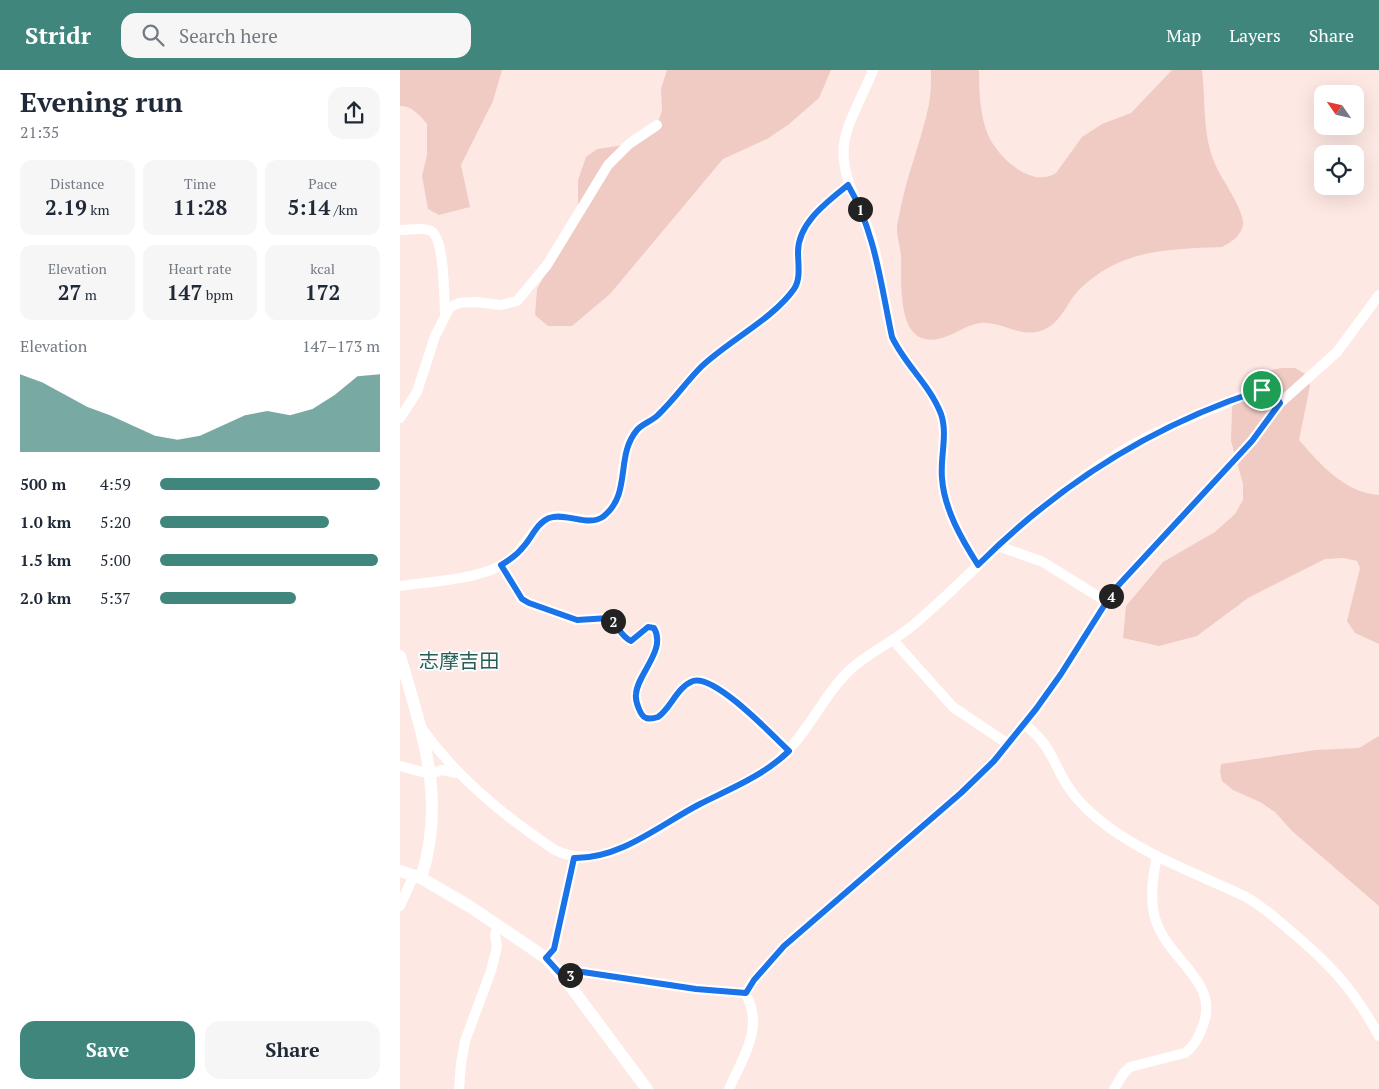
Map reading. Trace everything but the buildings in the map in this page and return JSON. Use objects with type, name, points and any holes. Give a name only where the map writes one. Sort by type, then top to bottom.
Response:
[{"type":"main road","points":[[400,656],[430,774],[434,815],[431,841],[418,876]]},
{"type":"main road","points":[[400,871],[418,876],[498,925],[546,958],[565,979],[647,1089]]},
{"type":"street","points":[[873,70],[845,138],[844,161],[848,185],[867,225],[874,246],[892,337],[897,349],[934,398],[941,415],[944,445],[942,480],[947,501],[965,545],[978,565]]},
{"type":"street","points":[[400,418],[417,392],[432,344],[450,307],[459,303],[476,302],[501,305],[517,301],[532,287],[547,265],[608,165],[629,144],[657,125]]},
{"type":"street","points":[[400,230],[429,230],[436,234],[440,250],[445,314]]},
{"type":"street","points":[[746,993],[754,980],[784,946],[961,793],[1008,744],[1061,674],[1120,584],[1252,441],[1280,403],[1338,352],[1379,296]]},
{"type":"street","points":[[419,725],[457,773],[540,840],[555,850],[574,858],[603,854],[638,839],[700,804],[753,779],[789,751],[841,680],[854,667],[893,640],[942,600],[998,546],[1077,481],[1130,446],[1164,429],[1262,390],[1270,390],[1275,394],[1280,403]]},
{"type":"street","points":[[400,586],[479,574],[501,565],[524,547],[541,523],[547,519],[556,516],[592,521],[603,517],[609,511],[622,488],[623,465],[627,447],[637,429],[656,418]]},
{"type":"street","points":[[998,546],[1043,562],[1107,602]]},
{"type":"street","points":[[893,640],[954,707],[1008,744]]},
{"type":"street","points":[[1024,724],[1041,737],[1050,749],[1068,787],[1090,812],[1129,841],[1246,897],[1273,916],[1341,977],[1366,1013],[1379,1036]]},
{"type":"street","points":[[400,766],[430,774],[442,770],[457,773]]},
{"type":"street","points":[[1114,1089],[1130,1067],[1186,1053],[1201,1031],[1206,1019],[1206,995],[1202,986],[1167,944],[1154,917],[1153,892],[1157,856]]},
{"type":"street","points":[[546,958],[554,949],[574,858]]},
{"type":"street","points":[[400,906],[418,876]]},
{"type":"street","points":[[459,1089],[465,1042],[491,971],[497,947],[495,935],[498,925]]},
{"type":"street","points":[[565,979],[576,971],[696,989],[746,993]]},
{"type":"street","points":[[729,1089],[754,1027],[754,1014],[746,993]]},
{"type":"path","points":[[656,418],[702,366],[781,304],[795,288],[799,270],[799,239],[807,224],[848,185]]},
{"type":"path","points":[[501,565],[522,599],[536,606],[577,620],[609,618],[616,623],[626,639],[631,641],[648,627],[654,628],[658,634],[656,650],[636,693],[639,709],[644,717],[648,719],[658,717],[681,690],[692,682],[705,681],[735,701],[789,751]]},
{"type":"shaded area","points":[[400,70],[502,70],[493,101],[461,165],[470,207],[439,215],[428,209],[422,176],[427,155],[427,124],[412,109],[400,106]]},
{"type":"shaded area","points":[[667,70],[831,70],[819,98],[788,125],[767,139],[723,159],[610,294],[572,326],[548,326],[535,315],[537,289],[578,216],[578,180],[586,157],[597,149],[625,145],[654,133],[662,111],[661,89]]},
{"type":"shaded area","points":[[931,70],[979,70],[985,128],[993,144],[1007,161],[1016,168],[1036,177],[1046,177],[1056,173],[1082,137],[1102,124],[1131,113],[1172,70],[1202,70],[1208,143],[1216,166],[1243,219],[1240,233],[1222,247],[1182,249],[1145,254],[1127,259],[1110,267],[1094,277],[1078,291],[1059,318],[1043,330],[1027,332],[988,323],[980,323],[943,338],[924,339],[914,333],[908,323],[904,310],[901,255],[897,229],[904,193],[929,104]]},
{"type":"shaded area","points":[[1281,368],[1295,368],[1307,375],[1310,386],[1299,440],[1334,476],[1344,483],[1355,489],[1379,495],[1379,644],[1355,633],[1347,621],[1360,568],[1357,561],[1344,558],[1325,559],[1248,598],[1197,636],[1159,646],[1123,638],[1126,606],[1163,562],[1215,532],[1235,514],[1243,500],[1243,484],[1231,441],[1232,407],[1241,390],[1259,373]]},
{"type":"shaded area","points":[[1379,736],[1379,906],[1292,831],[1275,812],[1260,802],[1233,790],[1222,781],[1220,771],[1221,764],[1316,750],[1359,748]]},
{"type":"district","name":"志摩吉田","points":[[459,660]]},
{"type":"route","points":[[848,185],[855,196],[874,246],[892,337],[897,349],[934,398],[941,415],[944,445],[942,480],[947,501],[965,545],[978,565],[1017,529],[1077,481],[1130,446],[1184,420],[1262,390],[1270,390],[1275,394],[1280,403],[1252,441],[1114,590],[1061,674],[1036,709],[994,761],[961,793],[784,946],[754,980],[746,993],[696,989],[576,971],[565,979],[546,958],[554,949],[574,858],[603,854],[638,839],[700,804],[753,779],[789,751],[735,701],[705,681],[692,682],[681,690],[658,717],[648,719],[644,717],[639,709],[636,693],[656,650],[658,634],[654,628],[648,627],[631,641],[626,639],[616,623],[609,618],[577,620],[536,606],[522,599],[501,565],[510,560],[524,547],[541,523],[547,519],[556,516],[592,521],[603,517],[609,511],[622,488],[623,465],[627,447],[637,429],[656,418],[702,366],[781,304],[795,288],[799,270],[799,239],[807,224],[848,185]]}]
